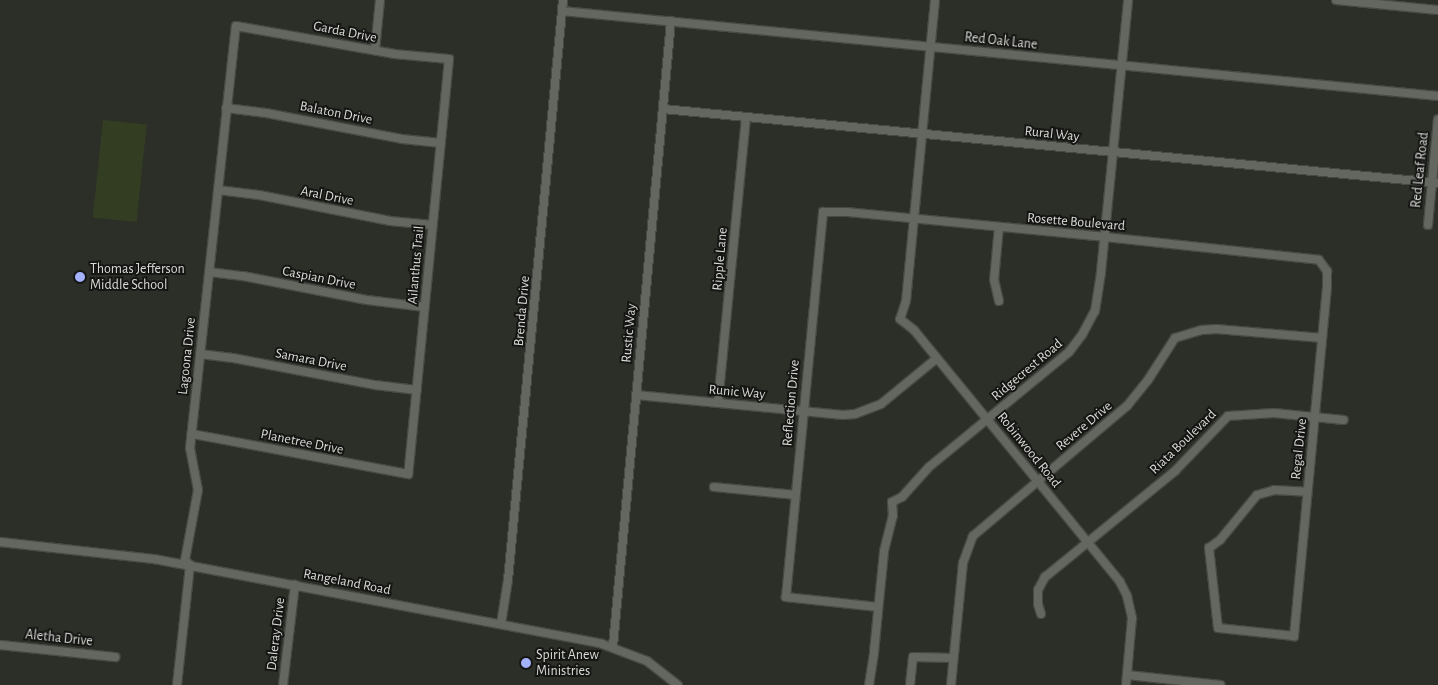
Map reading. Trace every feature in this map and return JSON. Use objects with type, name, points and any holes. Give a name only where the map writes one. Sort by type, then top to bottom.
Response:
[{"type":"street","points":[[375,50],[380,0]]},
{"type":"street","name":"Brenda Drive","points":[[501,624],[508,580],[563,0]]},
{"type":"street","name":"Robinwood Road","points":[[935,0],[906,301],[900,319],[914,330],[1120,582],[1130,603],[1132,618],[1126,685]]},
{"type":"street","name":"Ridgecrest Road","points":[[868,685],[874,652],[884,551],[893,516],[892,502],[902,497],[930,467],[1069,352],[1082,335],[1097,302],[1128,0]]},
{"type":"street","points":[[1336,0],[1438,10]]},
{"type":"street","name":"Red Oak Lane","points":[[562,11],[1438,96]]},
{"type":"street","name":"Rustic Way","points":[[612,646],[671,22]]},
{"type":"street","name":"Garda Drive","points":[[236,26],[411,56],[449,59]]},
{"type":"street","name":"Lagoona Drive","points":[[177,685],[190,565],[185,560],[198,490],[191,457],[192,434],[236,26]]},
{"type":"street","name":"Ailanthus Trail","points":[[408,474],[418,390],[449,59]]},
{"type":"street","name":"Balaton Drive","points":[[226,108],[266,113],[402,139],[440,144]]},
{"type":"street","name":"Rural Way","points":[[663,108],[1435,183]]},
{"type":"street","name":"Ripple Lane","points":[[718,403],[746,117]]},
{"type":"street","name":"Red Leaf Road","points":[[1428,225],[1435,183],[1438,118]]},
{"type":"street","name":"Aral Drive","points":[[218,190],[275,198],[390,220],[432,225]]},
{"type":"street","name":"Rosette Boulevard","points":[[823,212],[914,219],[1304,257],[1319,260],[1324,265]]},
{"type":"street","name":"Reflection Drive","points":[[823,212],[786,597],[878,607]]},
{"type":"street","points":[[999,227],[994,280],[999,301]]},
{"type":"street","name":"Regal Drive","points":[[1307,492],[1274,490],[1257,495],[1220,540],[1210,548],[1218,628],[1294,636],[1327,287],[1327,271],[1324,265]]},
{"type":"street","name":"Caspian Drive","points":[[209,272],[243,276],[367,300],[425,307]]},
{"type":"street","name":"Revere Drive","points":[[951,685],[963,562],[968,545],[982,526],[1127,406],[1148,380],[1173,341],[1181,335],[1217,329],[1322,338]]},
{"type":"street","name":"Samara Drive","points":[[200,354],[418,390]]},
{"type":"street","name":"Runic Way","points":[[636,395],[850,415],[869,410],[900,389],[937,358]]},
{"type":"street","name":"Riata Boulevard","points":[[1041,614],[1037,597],[1042,581],[1175,470],[1228,416],[1274,413],[1344,420]]},
{"type":"street","name":"Planetree Drive","points":[[192,434],[408,474]]},
{"type":"street","points":[[714,487],[795,495]]},
{"type":"street","name":"Rangeland Road","points":[[0,542],[126,554],[612,646],[646,661],[678,685]]},
{"type":"street","name":"Daleray Drive","points":[[283,685],[294,585]]},
{"type":"street","name":"Aletha Drive","points":[[0,645],[115,657]]},
{"type":"street","points":[[910,685],[913,657],[953,658]]},
{"type":"street","points":[[1127,676],[1220,685]]},
{"type":"green space","points":[[103,120],[147,125],[137,222],[93,217]]},
{"type":"place","name":"Thomas Jefferson Middle School","points":[[80,277]]},
{"type":"place","name":"Spirit Anew Ministries","points":[[526,663]]}]
